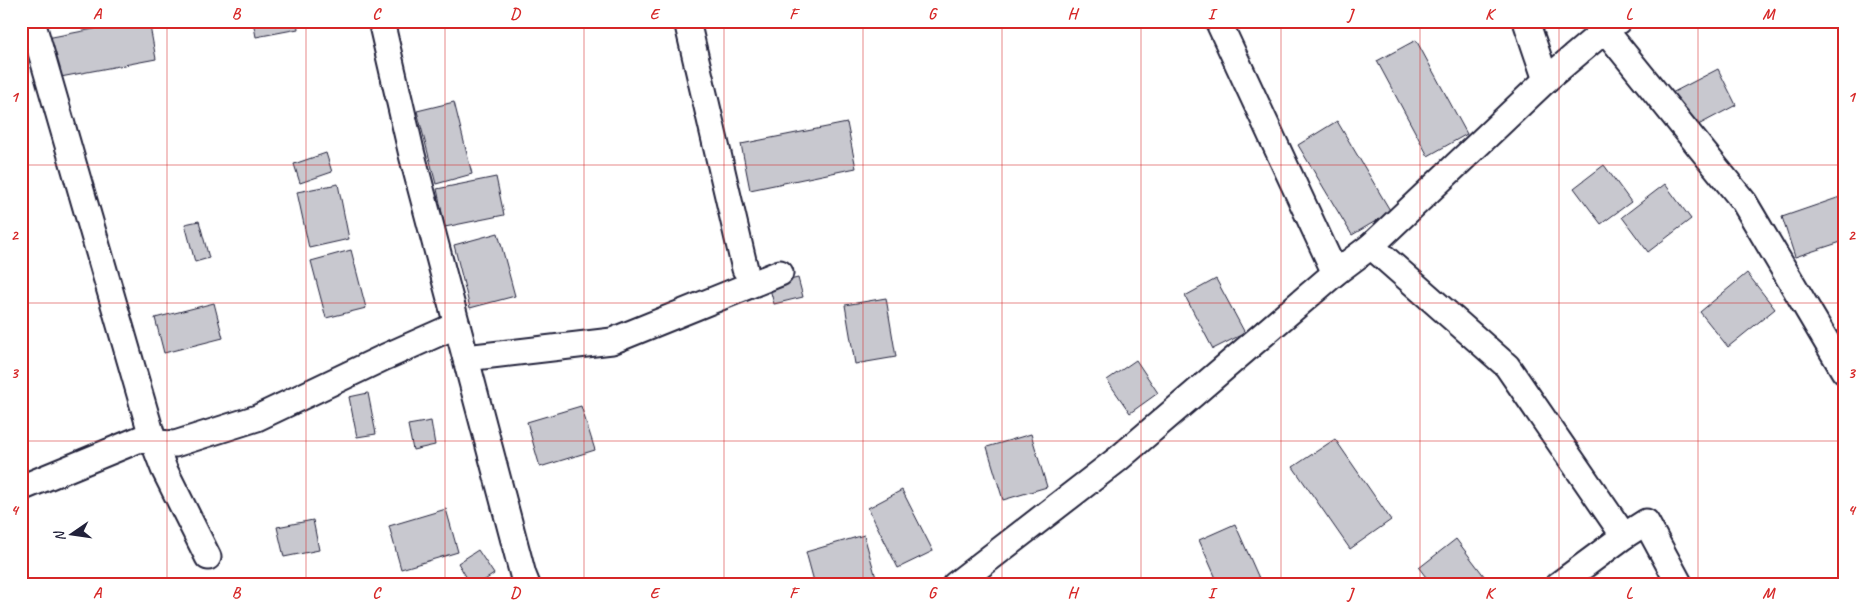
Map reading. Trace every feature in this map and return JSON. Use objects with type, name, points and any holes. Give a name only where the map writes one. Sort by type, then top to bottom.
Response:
[{"type":"street","points":[[32,21],[154,443],[164,468],[208,557]]},
{"type":"street","points":[[381,21],[412,155],[527,585]]},
{"type":"street","points":[[687,21],[744,270]]},
{"type":"street","points":[[1218,21],[1334,273]]},
{"type":"street","points":[[1526,21],[1546,80]]},
{"type":"street","points":[[956,585],[1118,459],[1334,273],[1371,246],[1546,80],[1611,26],[1744,202],[1844,371]]},
{"type":"street","points":[[1371,246],[1507,366],[1624,536]]},
{"type":"street","points":[[466,358],[612,341],[780,273]]},
{"type":"street","points":[[21,488],[140,439],[154,443],[175,444],[257,418],[457,325]]},
{"type":"street","points":[[1558,585],[1646,522],[1680,585]]},
{"type":"building","points":[[135,21],[149,21],[156,59],[50,79],[42,39]]},
{"type":"building","points":[[253,21],[297,21],[298,29],[256,37]]},
{"type":"building","points":[[1416,40],[1467,134],[1428,156],[1377,61]]},
{"type":"building","points":[[1718,69],[1736,105],[1687,131],[1668,95]]},
{"type":"building","points":[[454,102],[472,174],[436,184],[417,111]]},
{"type":"building","points":[[1337,121],[1391,212],[1352,235],[1298,145]]},
{"type":"building","points":[[847,123],[856,168],[750,190],[741,144]]},
{"type":"building","points":[[326,153],[332,172],[300,183],[294,164]]},
{"type":"building","points":[[1604,165],[1631,202],[1601,224],[1574,188]]},
{"type":"building","points":[[496,177],[504,215],[445,227],[437,189]]},
{"type":"building","points":[[338,184],[349,239],[309,248],[297,192]]},
{"type":"building","points":[[1665,184],[1691,219],[1648,252],[1622,217]]},
{"type":"building","points":[[1843,196],[1844,241],[1795,257],[1782,217]]},
{"type":"building","points":[[199,221],[209,258],[195,262],[185,224]]},
{"type":"building","points":[[498,233],[515,296],[470,308],[454,245]]},
{"type":"building","points":[[351,250],[366,308],[326,318],[311,261]]},
{"type":"building","points":[[1747,273],[1775,309],[1728,347],[1700,312]]},
{"type":"building","points":[[798,278],[803,297],[774,304],[769,285]]},
{"type":"building","points":[[1216,279],[1245,333],[1213,349],[1185,296]]},
{"type":"building","points":[[886,298],[896,357],[855,364],[845,305]]},
{"type":"building","points":[[214,303],[223,338],[164,353],[155,318]]},
{"type":"building","points":[[1136,360],[1158,393],[1130,413],[1107,380]]},
{"type":"building","points":[[368,393],[376,434],[357,437],[349,397]]},
{"type":"building","points":[[581,406],[595,450],[540,467],[527,422]]},
{"type":"building","points":[[431,421],[435,445],[413,450],[408,425]]},
{"type":"building","points":[[1031,434],[1047,487],[1003,500],[987,447]]},
{"type":"building","points":[[1335,439],[1391,520],[1350,549],[1293,467]]},
{"type":"building","points":[[902,490],[933,551],[898,568],[868,508]]},
{"type":"building","points":[[446,509],[458,552],[401,569],[389,526]]},
{"type":"building","points":[[313,520],[319,550],[284,557],[277,527]]},
{"type":"building","points":[[1235,524],[1262,585],[1219,585],[1199,540]]},
{"type":"building","points":[[864,535],[878,585],[815,585],[806,552]]},
{"type":"building","points":[[1456,539],[1491,585],[1432,585],[1419,568]]},
{"type":"building","points":[[478,550],[494,574],[477,585],[471,585],[458,563]]}]
